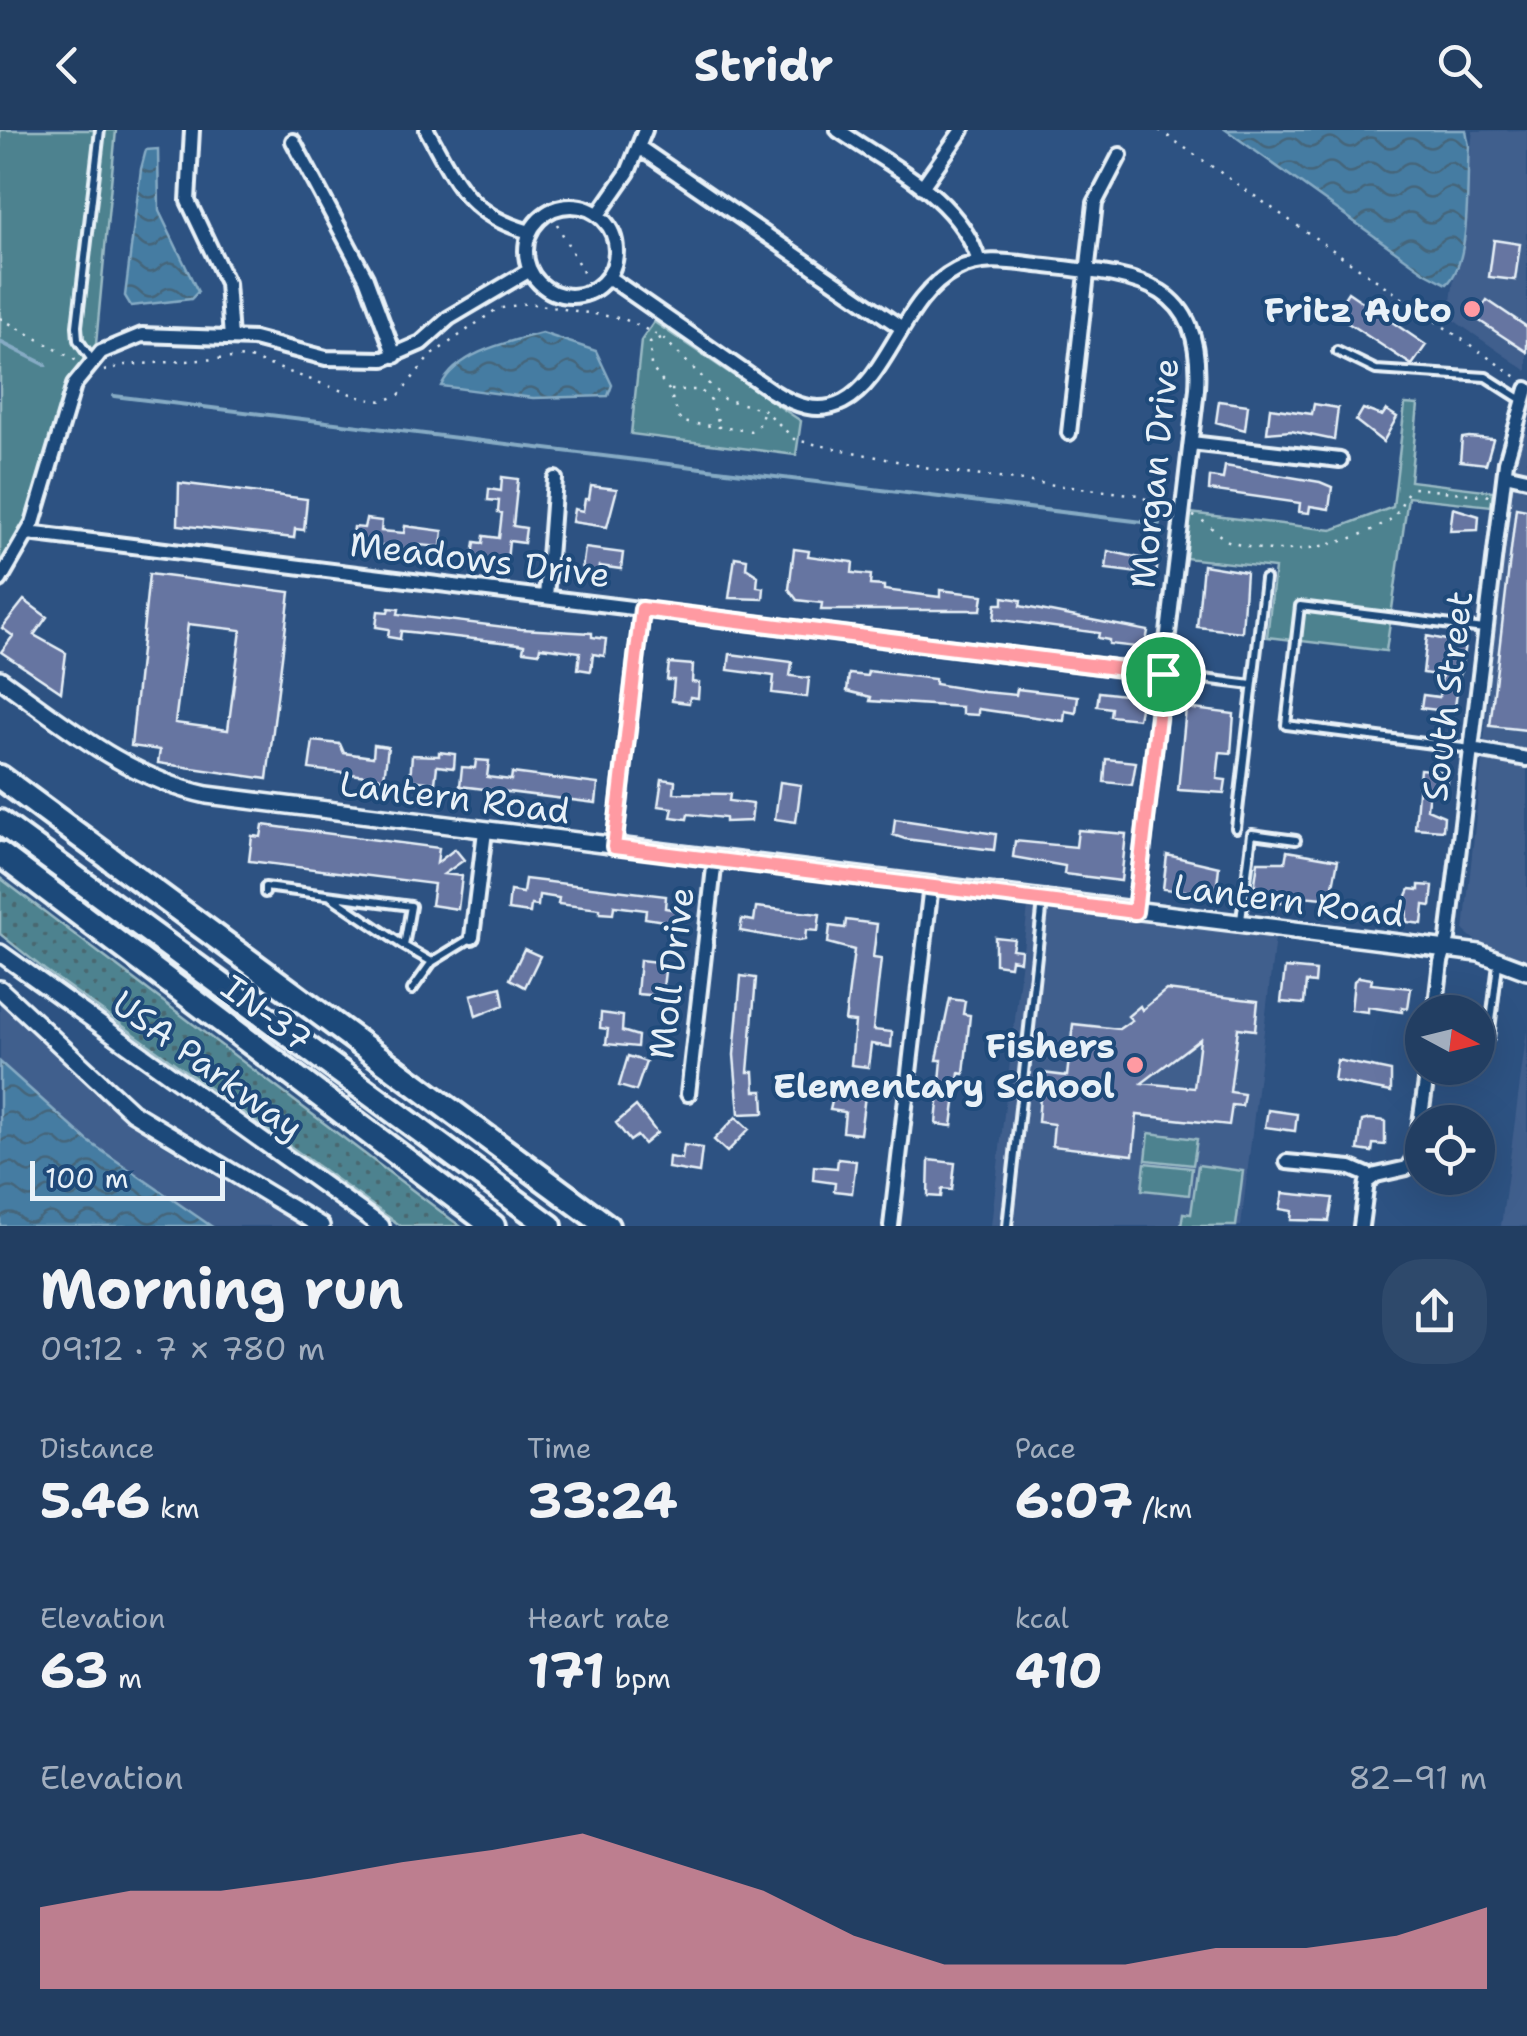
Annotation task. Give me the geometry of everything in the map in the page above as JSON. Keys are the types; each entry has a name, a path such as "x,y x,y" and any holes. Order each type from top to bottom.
{"highway":[{"path":"0,777 608,1226"},
{"path":"0,822 550,1226"},
{"name":"IN-37","path":"0,854 493,1226"},
{"path":"452,1111 629,1226"}],"street":[{"path":"192,130 188,201 227,283 231,338"},
{"path":"427,130 473,205 500,223 530,232"},
{"path":"598,215 640,148 646,130"},
{"path":"838,130 922,188 959,219 978,262"},
{"path":"922,188 962,130"},
{"path":"293,142 366,278 394,356"},
{"path":"640,148 902,328"},
{"path":"1069,433 1097,195 1120,155"},
{"path":"576,206 598,215 616,243 608,277 596,289 572,296 548,290 530,270 526,255 530,232 539,219 560,207 576,206"},
{"path":"608,277 772,391 808,408 837,405 856,393 942,278 978,262 1087,271"},
{"path":"0,580 28,533 71,393 85,361 111,345 142,335 231,338 265,341 348,361 394,356 530,270"},
{"name":"Morgan Drive","path":"1087,271 1132,278 1161,291 1186,315 1199,358 1135,912"},
{"name":"South Street","path":"1438,995 1505,474 1524,394"},
{"path":"1191,443 1340,460"},
{"path":"1505,474 1527,480"},
{"path":"546,597 555,479"},
{"name":"Meadows Drive","path":"28,533 1163,674"},
{"path":"614,847 642,609"},
{"name":"Lantern Road","path":"0,679 115,760 175,788 248,802 1445,949 1499,958 1527,970"},
{"path":"1471,748 1527,759"},
{"path":"472,938 485,831"},
{"name":"Moll Drive","path":"688,1094 715,859"},
{"path":"891,1226 932,885"},
{"name":"USA Parkway","path":"0,953 381,1226"},
{"name":"USA Parkway","path":"0,989 132,1112 170,1139 321,1226"},
{"path":"1360,1226 1365,1187 1372,1178 1407,1168 1415,1157 1426,1085"},
{"path":"1288,1162 1352,1168 1372,1178"}],"lane":[{"path":"85,361 76,326 100,130"},
{"path":"1338,352 1376,370 1486,377 1524,394"},
{"path":"1236,828 1265,579"},
{"path":"1471,748 1286,725 1295,646 1300,606 1485,629"},
{"path":"1163,674 1252,685"},
{"path":"1240,926 1252,834 1296,840"},
{"path":"264,893 265,887 411,906 404,946"},
{"path":"328,895 432,962"},
{"path":"1007,1226 1043,900"},
{"path":"412,990 432,962 472,938"},
{"path":"1495,995 1499,958"}],"path":[{"path":"1159,130 1517,378"},
{"path":"557,224 586,278"},
{"path":"98,375 125,365 247,357 383,401 399,395 430,356 510,304 528,303 618,317 662,337 728,400 764,409 790,438 812,446 949,472 1138,495 1174,512"},
{"path":"0,318 85,361"},
{"path":"662,337 650,343 648,356 653,371 670,390 681,422 720,424 750,432 760,424 764,409"},
{"path":"699,392 706,382"},
{"path":"670,390 699,392 711,400 720,424"},
{"path":"1191,515 1210,522 1231,542 1310,549 1336,544 1389,520 1404,498 1418,487 1502,497"}],"shaded area":[{"path":"1527,130 1527,371 1449,317 1473,131"},
{"path":"1527,413 1527,961 1483,947 1464,931 1513,463"},
{"name":"Fishers Elementary School","path":"1028,907 1275,937 1241,1226 991,1226"},
{"path":"0,1003 157,1141 301,1226 0,1226"},
{"path":"1527,1030 1527,1226 1501,1226"}],"green space":[{"path":"0,130 116,130 96,344 63,396 36,492 19,536 0,563"},
{"path":"654,322 801,421 796,455 631,434 641,341"},
{"path":"1405,404 1418,405 1410,481 1493,491 1491,506 1408,497 1386,651 1267,637 1275,568 1185,558 1189,513 1332,530 1393,507"},
{"path":"0,878 460,1226 401,1226 45,970 0,934"},
{"path":"1149,1133 1197,1139 1193,1165 1146,1160"},
{"path":"1145,1163 1192,1168 1189,1195 1142,1190"},
{"path":"1198,1165 1243,1171 1236,1226 1181,1226 1183,1213 1191,1214"}],"water":[{"path":"1226,130 1466,130 1466,220 1455,273 1447,284 1426,273"},
{"path":"158,149 159,211 198,292 191,299 131,306 125,296 141,169 146,150"},
{"path":"542,333 596,351 612,385 608,396 533,398 441,386 449,374 471,357"},
{"path":"0,1062 88,1141 211,1226 0,1226"}],"building":[{"path":"1494,240 1520,244 1515,280 1489,277"},
{"path":"1348,292 1426,345 1412,365 1334,314"},
{"path":"1487,300 1527,327 1527,352 1475,318"},
{"path":"1219,401 1248,405 1245,430 1216,422"},
{"path":"1314,404 1338,408 1334,440 1291,431 1267,433 1270,408 1312,414"},
{"path":"1363,409 1382,416 1386,410 1397,417 1383,442 1356,421"},
{"path":"1462,438 1493,439 1486,464 1460,461"},
{"path":"1225,466 1320,482 1332,487 1329,509 1310,506 1309,513 1299,512 1300,503 1209,490 1210,477 1223,479"},
{"path":"502,477 518,479 513,526 526,528 524,543 509,541 507,561 486,562 473,557 475,542 483,543 484,536 499,538 499,501 488,500 489,489 501,491"},
{"path":"179,483 307,499 304,530 295,529 294,538 178,525"},
{"path":"591,486 617,489 607,527 572,522 574,509 583,511"},
{"path":"1453,508 1479,516 1478,530 1450,531"},
{"path":"1516,508 1527,510 1527,730 1490,726"},
{"path":"366,519 382,521 381,531 404,533 405,526 443,531 441,547 419,545 418,551 352,542 354,527 364,528"},
{"path":"585,548 623,553 621,569 599,566 598,572 582,570"},
{"path":"794,549 809,551 808,556 853,562 852,573 871,575 870,585 884,586 884,590 940,597 940,590 983,595 981,610 821,610 822,603 797,600 789,589"},
{"path":"1108,551 1158,562 1156,575 1106,569"},
{"path":"735,557 747,559 746,568 758,576 757,587 764,588 763,599 729,598"},
{"path":"1203,565 1246,572 1242,632 1197,627"},
{"path":"149,574 290,592 267,779 158,763 160,750 131,746","holes":["188,624 241,630 228,730 175,723"]},
{"path":"1003,597 1021,600 1020,606 1148,631 1145,648 1109,644 1109,640 1098,638 1099,633 994,619 996,604 1003,604"},
{"path":"24,600 47,617 34,635 66,653 61,692 1,652 13,636 2,628"},
{"path":"389,608 399,609 398,614 592,633 592,637 606,639 604,656 593,654 591,671 578,669 580,652 540,647 539,653 523,651 524,645 519,644 401,631 400,639 388,637 389,629 376,627 378,611 388,612"},
{"path":"1427,636 1465,644 1454,712 1421,708 1423,695 1439,697 1442,676 1423,673"},
{"path":"730,654 792,662 790,676 809,678 807,697 772,693 774,676 728,670"},
{"path":"669,663 693,665 692,682 699,683 698,698 690,697 689,703 672,701 674,680 667,680"},
{"path":"868,671 935,679 935,684 984,692 1016,695 1017,689 1078,696 1076,713 1065,711 1064,721 978,709 978,715 962,714 962,707 870,701 871,697 847,691 849,674 867,676"},
{"path":"1099,692 1142,697 1138,719 1110,716 1111,708 1097,706"},
{"path":"1186,708 1234,714 1231,753 1220,752 1217,779 1226,780 1224,793 1178,790"},
{"path":"313,741 340,744 344,753 373,757 374,745 388,747 384,778 309,769"},
{"path":"439,752 455,754 454,768 437,766 435,783 410,780 412,755 439,756"},
{"path":"1106,759 1136,762 1132,785 1104,782"},
{"path":"476,760 489,761 487,777 511,780 512,773 598,784 596,803 460,786 462,767 475,768"},
{"path":"1420,769 1449,772 1447,789 1429,789 1427,809 1444,816 1443,830 1415,828"},
{"path":"662,779 675,781 674,793 730,794 729,801 753,804 751,821 725,822 725,818 688,814 687,819 671,817 673,808 658,806"},
{"path":"780,782 801,785 796,822 775,819"},
{"path":"895,819 996,834 994,850 905,839 893,835"},
{"path":"263,825 439,848 437,863 455,849 464,860 444,874 462,876 458,909 431,905 434,884 249,861 252,836 261,837"},
{"path":"1078,830 1126,834 1121,881 1064,874 1065,866 1013,857 1015,841 1076,847"},
{"path":"1287,851 1338,860 1332,891 1324,898 1290,895 1289,904 1253,896 1258,862 1285,862"},
{"path":"1167,855 1219,867 1216,894 1163,889"},
{"path":"525,879 666,896 665,908 677,910 676,923 645,918 646,910 614,906 613,914 600,913 600,909 558,904 559,898 539,895 538,906 531,905 530,913 508,910 510,891 523,893"},
{"path":"1419,885 1433,886 1431,906 1424,905 1422,924 1407,922 1406,898 1410,889 1419,890"},
{"path":"756,907 820,914 818,931 806,930 805,940 798,941 740,931 742,919 754,921"},
{"path":"846,920 877,924 873,958 881,959 873,1030 892,1032 891,1047 871,1044 868,1067 851,1065 855,1022 845,1021 854,950 828,943 830,926 845,928"},
{"path":"995,937 1014,939 1012,949 1021,950 1020,961 1011,959 1010,966 995,964"},
{"path":"524,949 540,956 525,987 510,979"},
{"path":"640,960 666,963 662,996 637,994"},
{"path":"1285,968 1316,971 1315,983 1306,982 1304,1004 1281,1002"},
{"path":"741,976 756,978 748,1072 754,1072 755,1091 763,1091 764,1113 739,1114 734,1055"},
{"path":"1359,977 1372,979 1371,984 1411,988 1410,995 1405,995 1402,1012 1368,1007 1368,1012 1351,1010 1354,981"},
{"path":"501,987 504,1005 476,1016 471,995"},
{"name":"Fishers Elementary School","path":"1166,990 1258,1001 1255,1030 1238,1028 1230,1092 1244,1094 1242,1106 1232,1105 1229,1125 1137,1115 1133,1155 1052,1146 1054,1124 1038,1122 1042,1073 1067,1076 1073,1024 1119,1029 1132,1020 1128,1016 1140,1006 1142,1010","holes":["1200,1039 1194,1088 1142,1083"]},
{"path":"950,999 965,1001 963,1014 970,1015 964,1074 959,1073 952,1126 936,1124 942,1060 937,1060"},
{"path":"601,1013 623,1016 622,1031 638,1036 637,1047 606,1044 608,1029 600,1028"},
{"path":"628,1056 646,1062 636,1091 619,1086"},
{"path":"1337,1060 1391,1071 1391,1092 1334,1081"},
{"path":"849,1086 866,1088 860,1134 843,1132 845,1112 830,1110 834,1093 847,1095"},
{"path":"636,1106 657,1133 644,1144 637,1136 630,1141 616,1123"},
{"path":"1268,1110 1297,1114 1295,1131 1265,1127"},
{"path":"736,1117 749,1129 727,1152 714,1140"},
{"path":"1362,1121 1385,1121 1385,1145 1373,1144 1372,1152 1358,1150"},
{"path":"684,1145 702,1148 699,1173 668,1168 669,1157 682,1159"},
{"path":"838,1159 856,1161 852,1193 834,1191 835,1183 813,1180 814,1166 837,1168"},
{"path":"929,1160 955,1163 952,1190 942,1189 941,1197 928,1196"},
{"path":"1283,1193 1333,1198 1329,1221 1291,1220 1292,1211 1280,1209"}],"waterway":[{"path":"0,342 46,365"},
{"path":"114,396 1159,524"}],"place":[{"name":"Fritz Auto","path":"1472,309"},
{"name":"Fishers Elementary School","path":"1135,1065"}],"route":[{"path":"642,609 1163,674 1135,912 614,847 642,609"}]}
